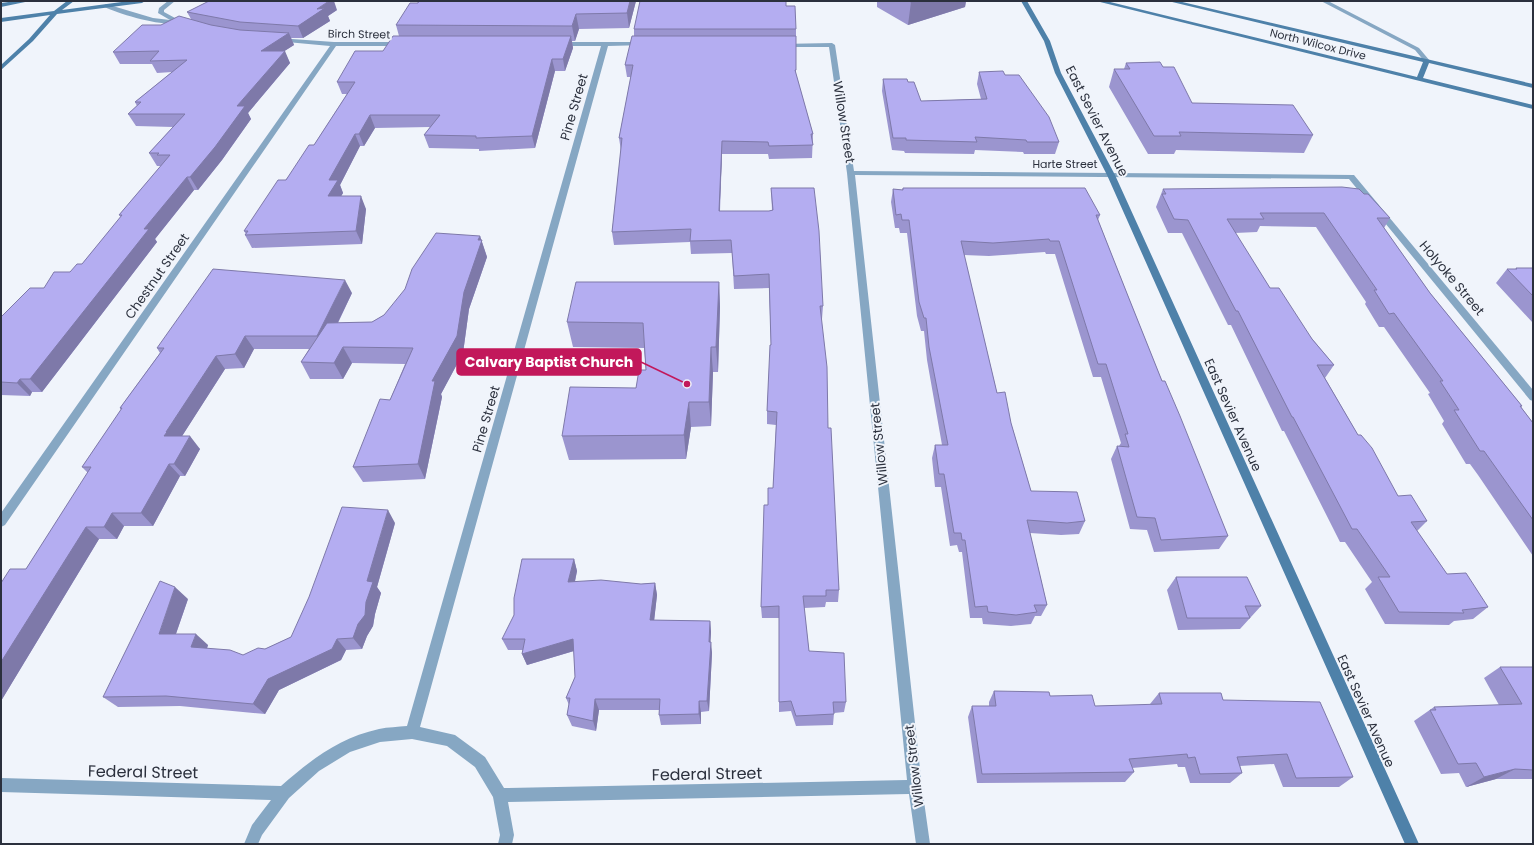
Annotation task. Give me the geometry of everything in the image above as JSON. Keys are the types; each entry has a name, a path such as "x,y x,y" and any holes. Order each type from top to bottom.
{"main road":[{"path":"1,5 27,1"},
{"path":"1,68 31,40 56,12 71,1"},
{"path":"1,20 142,1"},
{"name":"East Sevier Avenue","path":"1024,1 1046,41 1058,73 1111,175 1412,844"},
{"name":"North Wilcox Drive","path":"1099,1 1533,107"},
{"name":"North Wilcox Drive","path":"1171,1 1533,86"},
{"path":"1419,79 1426,61"}],"street":[{"path":"172,1 162,9 161,13 177,22 191,27"},
{"path":"1324,1 1418,49 1426,61"},
{"path":"106,6 152,20 177,22"},
{"name":"Birch Street","path":"270,40 334,44 405,44"},
{"name":"Chestnut Street","path":"1,522 334,44"},
{"path":"549,44 652,44"},
{"name":"Pine Street","path":"412,732 605,44"},
{"name":"Willow Street","path":"777,45 832,45 851,173 915,787 923,844"},
{"name":"Harte Street","path":"851,173 1351,177"},
{"name":"Holyoke Street","path":"1351,177 1533,397"},
{"path":"251,844 257,830 284,793 314,766 347,746 380,735 412,732 450,740 480,762 500,796 507,835 505,844"},
{"name":"Federal Street","path":"1,785 284,793"},
{"name":"Federal Street","path":"500,796 915,787"}],"building":[{"path":"209,1 329,1 317,9 325,8 298,26 240,22 187,12"},
{"path":"419,1 630,1 627,13 576,14 572,26 396,25 410,3 418,3"},
{"path":"640,1 786,1 786,6 795,6 796,29 634,29"},
{"path":"179,16 211,25 240,30 289,33 261,51 285,51 237,106 245,106 215,147 190,177 187,177 144,229 149,229 30,379 20,379 17,383 1,382 1,317 30,288 44,288 54,272 70,272 77,264 82,264 122,215 119,215 170,155 157,155 159,153 149,153 185,114 128,114 141,102 135,102 187,60 150,61 159,51 113,52 142,25 161,25"},
{"path":"393,36 571,36 563,59 552,59 532,136 476,138 476,136 424,135 440,115 370,115 359,134 355,134 329,180 338,180 328,196 361,196 356,231 245,235 248,231 244,231 278,180 286,180 309,145 314,145 355,82 337,82 355,51 383,51"},
{"path":"632,36 796,36 795,70 813,134 811,134 813,145 769,146 768,142 722,141 719,211 769,211 773,210 771,188 814,188 819,231 823,306 820,306 827,367 828,428 831,428 839,590 826,590 826,596 803,596 809,651 844,653 846,702 833,702 834,714 796,716 791,701 779,702 779,606 761,607 764,505 768,505 768,488 773,488 777,412 767,411 771,345 769,274 734,276 731,240 690,241 691,229 612,232 622,138 619,138 633,65 625,65"},
{"path":"1160,62 1163,67 1174,67 1192,103 1293,105 1313,135 1179,132 1181,136 1154,136 1114,69 1130,69 1126,63"},
{"path":"1003,71 1005,75 1019,75 1049,117 1059,142 1027,142 1026,140 975,137 977,142 906,140 906,138 893,138 883,79 907,79 908,82 914,82 921,101 987,99 979,72"},
{"path":"1342,187 1359,189 1364,194 1368,194 1390,218 1377,218 1430,293 1522,406 1520,406 1533,423 1533,520 1484,451 1480,451 1454,410 1459,410 1440,381 1443,381 1394,313 1389,314 1374,290 1377,290 1324,213 1260,213 1264,219 1227,219 1270,288 1279,288 1312,339 1334,365 1317,365 1358,435 1361,435 1372,448 1398,496 1411,495 1427,521 1411,522 1447,574 1466,573 1488,607 1462,610 1464,613 1399,612 1378,577 1390,577 1357,529 1352,529 1292,417 1238,311 1236,311 1188,220 1174,219 1162,194 1166,194 1163,189"},
{"path":"903,188 1085,188 1100,215 1096,215 1162,381 1165,381 1180,416 1228,536 1161,540 1155,518 1137,517 1117,446 1129,447 1125,434 1128,434 1106,364 1098,364 1059,241 1050,241 1049,239 993,243 961,241 997,393 1005,392 1011,423 1031,491 1077,492 1085,521 1067,523 1027,520 1047,605 1034,605 1037,612 1016,615 988,612 987,606 975,607 965,540 962,540 961,533 954,533 944,474 939,474 935,445 948,445 929,347 926,318 924,318 919,302 909,220 902,220 901,214 896,215 893,189 903,190"},
{"path":"436,233 480,236 478,240 482,240 464,292 457,336 432,381 435,381 418,464 353,467 380,399 390,400 413,348 343,347 334,363 301,362 327,323 372,322 384,315 405,289 412,269"},
{"path":"1516,268 1533,268 1533,296 1507,269 1517,269"},
{"path":"213,269 345,280 317,336 245,336 235,354 216,356 164,436 190,436 174,464 169,464 141,513 112,513 104,527 86,527 1,662 1,583 10,569 26,569 91,467 82,467 122,408 120,408 164,348 157,348"},
{"path":"576,282 719,282 716,347 711,347 709,402 689,402 684,435 562,436 570,387 636,388 639,370 646,370 643,323 567,322"},
{"path":"342,507 388,510 367,581 373,582 366,602 365,615 358,624 353,638 337,639 332,649 268,679 253,704 166,696 103,697 160,581 175,587 159,634 196,634 191,647 230,650 243,655 258,648 265,649 291,637 309,597"},
{"path":"522,559 574,559 568,582 601,580 641,584 655,583 650,620 710,621 709,642 711,642 707,701 699,701 699,714 659,715 660,699 595,699 593,721 567,715 570,698 566,698 575,677 573,639 522,654 525,639 502,639 514,615 514,598"},
{"path":"1176,577 1247,577 1261,606 1245,606 1250,618 1187,618"},
{"path":"1500,667 1533,667 1533,770 1515,769 1484,777 1476,763 1458,764 1430,710 1436,710 1434,707 1522,704"},
{"path":"994,691 1049,692 1050,696 1092,695 1095,706 1162,704 1159,693 1221,693 1223,700 1320,702 1353,777 1296,778 1287,754 1237,757 1242,773 1200,774 1195,757 1188,758 1187,754 1129,759 1134,772 982,774 972,706 996,706"}],"place":[{"name":"Calvary Baptist Church","path":"687,384"}]}
